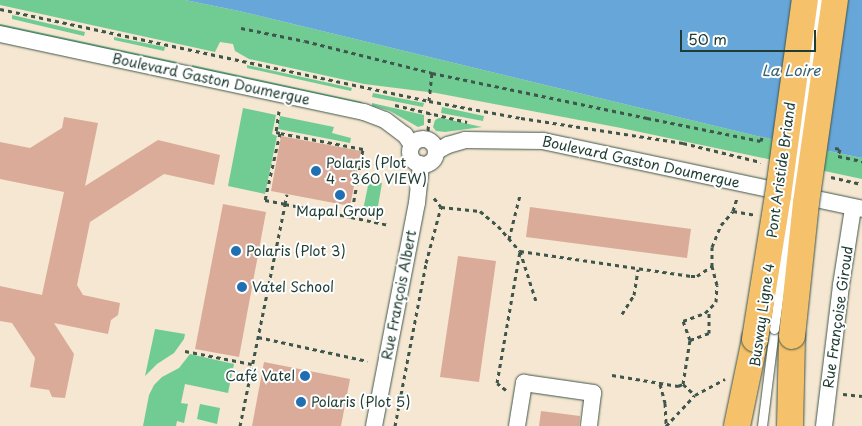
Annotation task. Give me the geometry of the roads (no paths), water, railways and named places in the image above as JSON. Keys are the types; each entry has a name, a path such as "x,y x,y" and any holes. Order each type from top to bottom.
{"main road":[{"name":"Pont Aristide Briand","path":"774,335 778,196 805,0"},
{"path":"737,426 747,376 774,335 806,203 834,0"},
{"path":"774,335 790,426"}],"street":[{"name":"Boulevard Gaston Doumergue","path":"0,34 364,112 385,120 405,135 425,145 448,145 465,140 543,141 858,209"},
{"name":"Rue François Albert","path":"374,426 417,203 422,164 412,157 425,145"},
{"name":"Rue Françoise Giroud","path":"824,426 841,285 858,209"},
{"path":"517,426 524,383 593,393 589,426"}],"lane":[{"name":"Busway Ligne 4","path":"762,426 819,0"}],"water":[{"name":"La Loire","path":"185,0 862,0 862,158 757,136 239,11"}],"place":[{"name":"Polaris (Plot 4 - 360 VIEW)","path":"316,171"},
{"name":"Mapal Group","path":"340,195"},
{"name":"Polaris (Plot 3)","path":"236,251"},
{"name":"Vatel School","path":"242,287"},
{"name":"Café Vatel","path":"305,376"},
{"name":"Polaris (Plot 5)","path":"301,402"}]}
